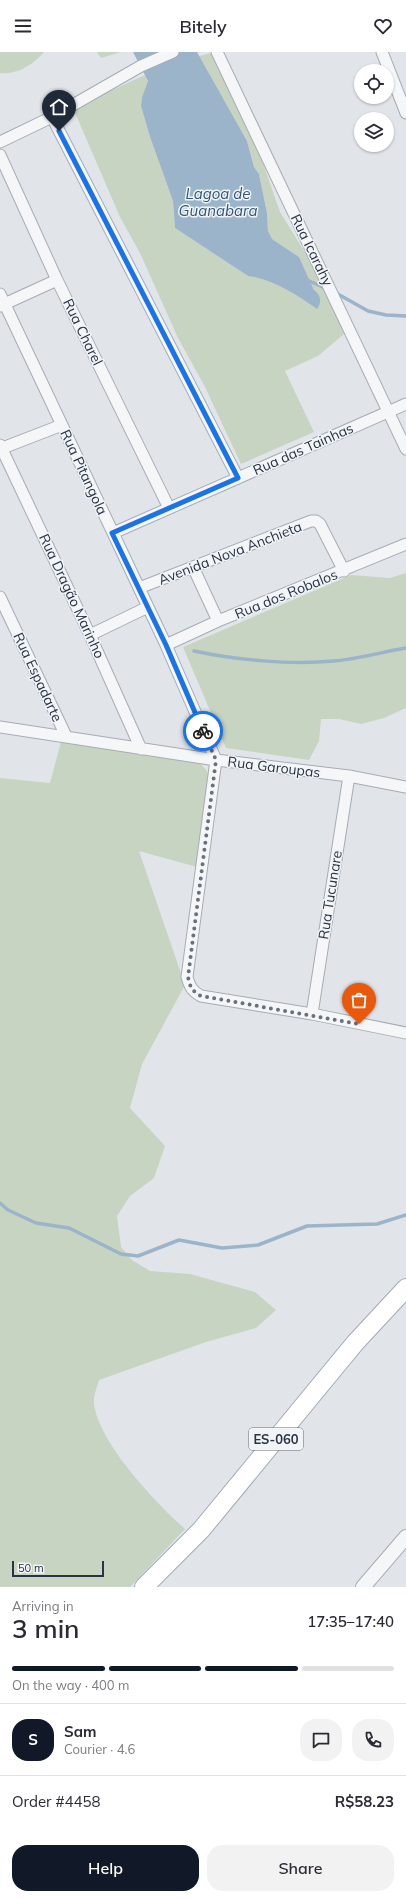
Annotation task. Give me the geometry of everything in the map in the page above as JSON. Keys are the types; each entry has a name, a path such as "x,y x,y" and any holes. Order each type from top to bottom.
{"main road":[{"name":"ES-060","path":"144,1587 201,1530 355,1343 406,1288"}],"street":[{"path":"0,142 52,117 141,66 173,52"},
{"name":"Rua Icarahy","path":"217,52 406,449"},
{"path":"382,52 405,109"},
{"path":"52,117 238,478"},
{"name":"Rua Charel","path":"0,155 57,280 169,508"},
{"path":"2,302 57,280"},
{"name":"Rua Pitangola","path":"2,302 166,645 216,760"},
{"name":"Rua das Tainhas","path":"112,533 406,404"},
{"path":"1,447 62,425"},
{"name":"Rua Dragão Marinho","path":"1,447 90,635 141,749"},
{"name":"Avenida Nova Anchieta","path":"139,588 311,521 316,521 320,524 344,571"},
{"name":"Rua dos Robalos","path":"166,645 218,621 344,571 406,544"},
{"path":"193,567 218,621"},
{"name":"Rua Espadarte","path":"0,597 66,736"},
{"path":"90,635 148,607"},
{"name":"Rua Garoupas","path":"0,727 216,760 349,776 406,786"},
{"path":"216,760 188,977 190,987 194,992 201,996 312,1014 406,1033"},
{"name":"Rua Tucunare","path":"312,1014 349,776"},
{"path":"363,1587 406,1537"}],"green space":[{"path":"0,52 44,52 30,65 18,71 0,73"},
{"path":"97,52 121,52 101,58"},
{"path":"211,53 222,76 225,76 257,146 280,212 322,280 344,334 318,356 285,371 314,432 241,464 204,385 178,338 140,253 120,217 73,108 145,75 148,81 142,97 141,106 150,137 173,201 175,228 248,276 275,284 317,309 314,290 299,257 272,239 268,231 267,213 259,174 254,167 247,141 199,56"},
{"path":"406,573 406,708 384,718 361,724 339,719 321,719 319,741 309,760 226,748 183,647 351,575 390,578"},
{"path":"62,738 198,761 207,771 210,781 197,867 139,851 185,985 142,1064 130,1108 165,1146 154,1178 130,1196 117,1216 121,1247 132,1260 150,1271 190,1274 255,1292 276,1310 256,1328 206,1342 99,1380 94,1404 98,1420 106,1436 130,1471 159,1504 185,1529 130,1587 0,1587 0,778 50,783"}],"water":[{"name":"Lagoa de Guanabara","path":"133,52 197,52 247,141 254,167 259,174 267,213 268,231 272,239 299,257 314,290 319,296 320,304 317,309 275,284 248,276 175,228 173,201 150,137 141,106 142,97 148,81"}],"waterway":[{"path":"307,280 325,288"},
{"path":"336,293 368,311 386,315 406,316"},
{"path":"194,651 227,657 263,661 317,662 343,660 406,648"},
{"path":"0,1203 8,1210 36,1223 69,1228 121,1254 138,1256 179,1240 222,1248 258,1245 307,1226 377,1224 406,1215"}],"way so far":[{"path":"203,731 216,760 188,977 190,987 194,992 201,996 312,1014 359,1024"}],"route":[{"path":"59,131 238,478 112,533 166,645 203,731"}]}
